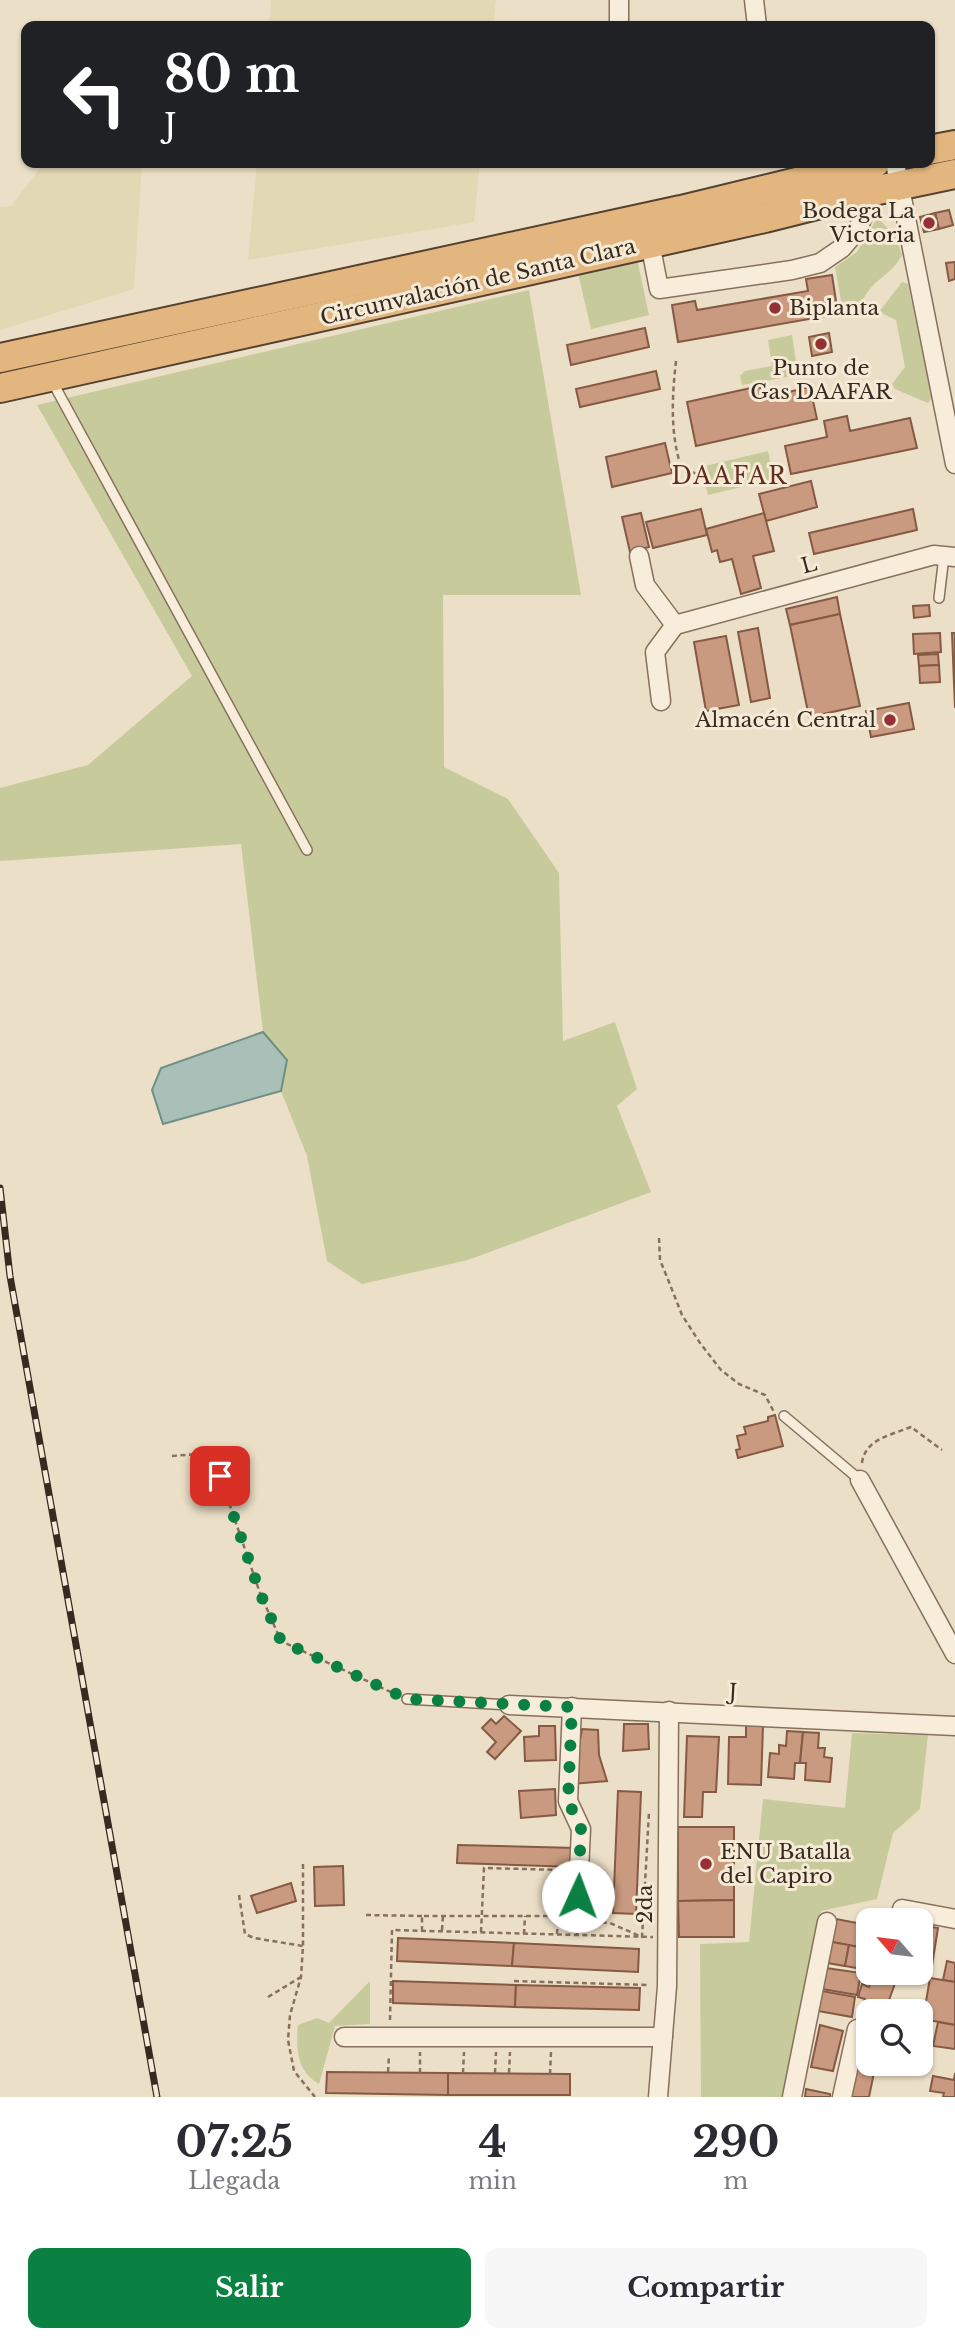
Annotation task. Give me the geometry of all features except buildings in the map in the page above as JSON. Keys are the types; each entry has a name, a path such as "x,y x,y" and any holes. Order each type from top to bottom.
{"highway":[{"path":"935,149 955,145"},
{"name":"Circunvalación de Santa Clara","path":"0,358 681,210 854,168"},
{"name":"Circunvalación de Santa Clara","path":"1,387 650,243 889,179 955,174"}],"street":[{"path":"619,0 619,21"},
{"path":"754,0 756,21"},
{"path":"650,243 659,289 793,270 820,263 842,248 858,229 889,179"},
{"path":"889,179 955,464"},
{"name":"L","path":"675,625 934,555 949,556"},
{"path":"639,556 645,585 675,625 655,652 661,701"},
{"path":"860,1480 955,1654"},
{"name":"J","path":"509,1705 955,1726"},
{"path":"572,1707 568,1801 581,1829 579,1871"},
{"name":"2da","path":"658,2097 667,1986 669,1711"},
{"path":"933,1915 955,1919"},
{"path":"792,2097 827,1922"},
{"path":"842,2097 856,2029"},
{"path":"345,2037 663,2037"}],"lane":[{"path":"50,377 307,850"},
{"path":"939,598 949,556"},
{"path":"784,1416 860,1480"},
{"path":"407,1699 509,1705"}],"path":[{"path":"676,361 671,401 676,449 681,467 704,477"},
{"path":"659,1238 660,1261 682,1315 700,1343 721,1370 739,1384 765,1395 774,1411 784,1416"},
{"path":"860,1480 863,1455 870,1444 911,1427 942,1450"},
{"path":"172,1456 212,1453 260,1593 281,1641 407,1699"},
{"path":"642,1937 649,1812"},
{"path":"303,1864 303,1946 288,2040 293,2071 315,2097"},
{"path":"481,1933 484,1868 579,1871 577,1935"},
{"path":"239,1895 245,1934 303,1946"},
{"path":"366,1915 558,1916 577,1921 610,1923 642,1937"},
{"path":"422,1916 422,1931"},
{"path":"442,1931 443,1916"},
{"path":"524,1934 525,1916"},
{"path":"557,1934 558,1916"},
{"path":"388,2072 393,1930 667,1937"},
{"path":"268,1997 300,1977"},
{"path":"514,1981 667,1986"},
{"path":"550,2074 551,2037"}],"shaded area":[{"path":"271,0 496,0 494,21 269,21"},
{"path":"40,168 142,168 134,289 0,330 0,207 11,206"},
{"path":"257,168 479,168 474,222 248,260"}],"green space":[{"path":"876,220 881,221 896,238 902,255 869,291 860,308 843,312 835,267 857,252"},
{"path":"637,259 649,315 591,329 578,273"},
{"path":"902,282 908,284 932,398 928,403 895,389 892,384 905,367 896,320 879,312"},
{"path":"529,290 581,595 443,595 444,767 508,799 559,873 563,1041 615,1022 637,1089 617,1106 651,1192 468,1260 362,1284 327,1261 307,1156 281,1091 287,1060 263,1032 241,844 0,861 0,788 88,765 192,676 37,405"},
{"path":"792,335 798,375 742,385 740,376 745,371 772,366 768,340"},
{"path":"768,451 774,479 708,495 701,467"},
{"path":"852,1733 928,1735 920,1809 893,1833 877,1899 821,1911 782,2097 701,2097 700,1944 749,1942 763,1799 845,1808"},
{"path":"370,1981 370,2024 335,2026 319,2084 306,2073 299,2058 298,2025 317,2018 329,2023"}],"water":[{"path":"263,1032 287,1060 281,1091 163,1124 152,1090 161,1068"}],"railway":[{"path":"0,1188 10,1276 157,2097"}],"place":[{"name":"Bodega La Victoria","path":"929,223"},
{"name":"Biplanta","path":"775,308"},
{"name":"Punto de Gas DAAFAR","path":"821,344"},
{"name":"Almacén Central","path":"890,720"},
{"name":"ENU Batalla del Capiro","path":"706,1864"}],"district":[{"name":"DAAFAR","path":"730,476"}],"route":[{"path":"220,1476 260,1593 281,1641 407,1699 572,1707 568,1801 581,1829 578,1896"}]}
